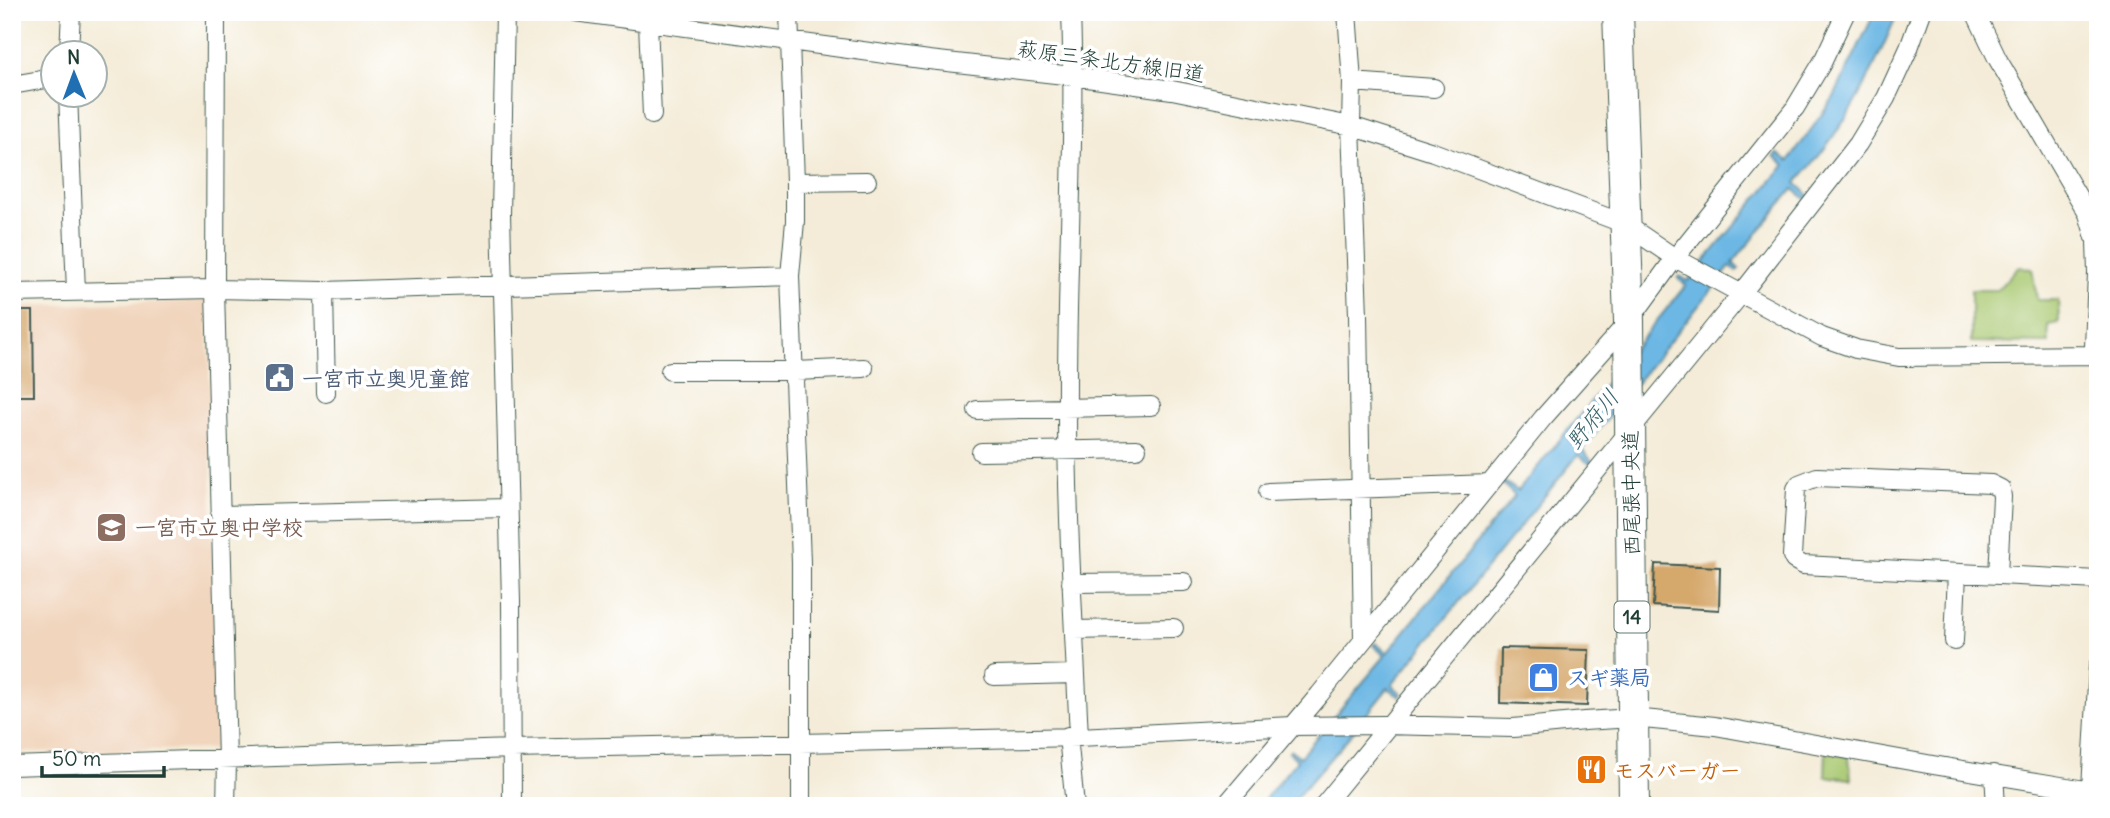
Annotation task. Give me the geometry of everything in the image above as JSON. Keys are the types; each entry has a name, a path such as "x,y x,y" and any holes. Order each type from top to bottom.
{"main road":[{"name":"西尾張中央道","path":"1618,12 1629,321 1634,806"}],"street":[{"path":"70,38 71,12"},
{"path":"216,12 215,289 226,806"},
{"path":"505,12 501,214 512,806"},
{"name":"萩原三条北方線旧道","path":"575,12 1172,90 1351,126 1433,152 1625,224 1677,260 1822,337 1856,349 1899,357 2097,356"},
{"path":"789,12 795,182 790,276 801,562 801,806"},
{"path":"1071,12 1073,76 1067,450 1076,674 1073,737 1075,806"},
{"path":"1347,12 1352,82 1351,126 1359,341 1363,640"},
{"path":"1225,806 1297,726 1489,484 1629,321 1677,260 1795,108 1822,63 1846,12"},
{"path":"1323,806 1858,144 1886,98 1922,12"},
{"path":"1975,12 1997,58 2088,214 2096,241 2094,347 2097,356"},
{"path":"648,23 652,115"},
{"path":"12,85 38,80"},
{"path":"1352,82 1434,88"},
{"path":"69,108 76,291"},
{"path":"795,182 867,181"},
{"path":"12,293 215,289 324,291 790,276"},
{"path":"324,291 326,393"},
{"path":"670,371 864,368"},
{"path":"978,410 1151,407"},
{"path":"981,452 1137,449"},
{"path":"1998,575 2002,497 2001,489 1991,484 1817,477 1800,484 1796,489 1792,556 1797,563 1803,565 1957,573 2098,580"},
{"path":"1268,492 1489,484"},
{"path":"220,514 508,508"},
{"path":"1954,641 1957,573"},
{"path":"1071,583 1184,582"},
{"path":"1074,630 1174,628"},
{"path":"12,765 512,749 1073,737 1297,726 1513,728 1633,719 1716,726 1994,774 2091,798 2098,666"},
{"path":"994,676 1076,674"},
{"path":"1994,774 1996,806"}],"shaded area":[{"name":"一宮市立奥中学校","path":"208,301 216,749 12,752 12,306"}],"green space":[{"path":"2018,267 2032,268 2037,300 2058,300 2059,323 2048,325 2049,343 1971,342 1971,290 1997,290"},
{"path":"1826,751 1849,757 1851,779 1825,776"}],"water":[{"name":"野府川","path":"1875,12 1898,12 1850,111 1822,152 1796,183 1809,195 1806,199 1793,189 1733,263 1739,269 1736,271 1730,267 1582,450 1592,461 1590,464 1578,455 1392,685 1402,694 1400,697 1388,688 1289,806 1259,806 1297,760 1289,752 1291,750 1300,757 1385,656 1373,645 1376,643 1387,653 1515,496 1503,481 1518,491 1686,285 1678,278 1680,276 1688,281 1785,165 1774,156 1777,153 1789,161 1834,97"}],"building":[{"path":"12,311 33,311 34,396 12,396"},
{"path":"1655,564 1720,567 1719,610 1653,606"},
{"name":"スギ薬局","path":"1501,648 1589,650 1587,706 1500,703"}],"place":[{"name":"一宮市立奥児童館","path":"279,378"},
{"name":"一宮市立奥中学校","path":"112,527"},
{"name":"スギ薬局","path":"1544,677"},
{"name":"モスバーガー","path":"1591,770"}]}
